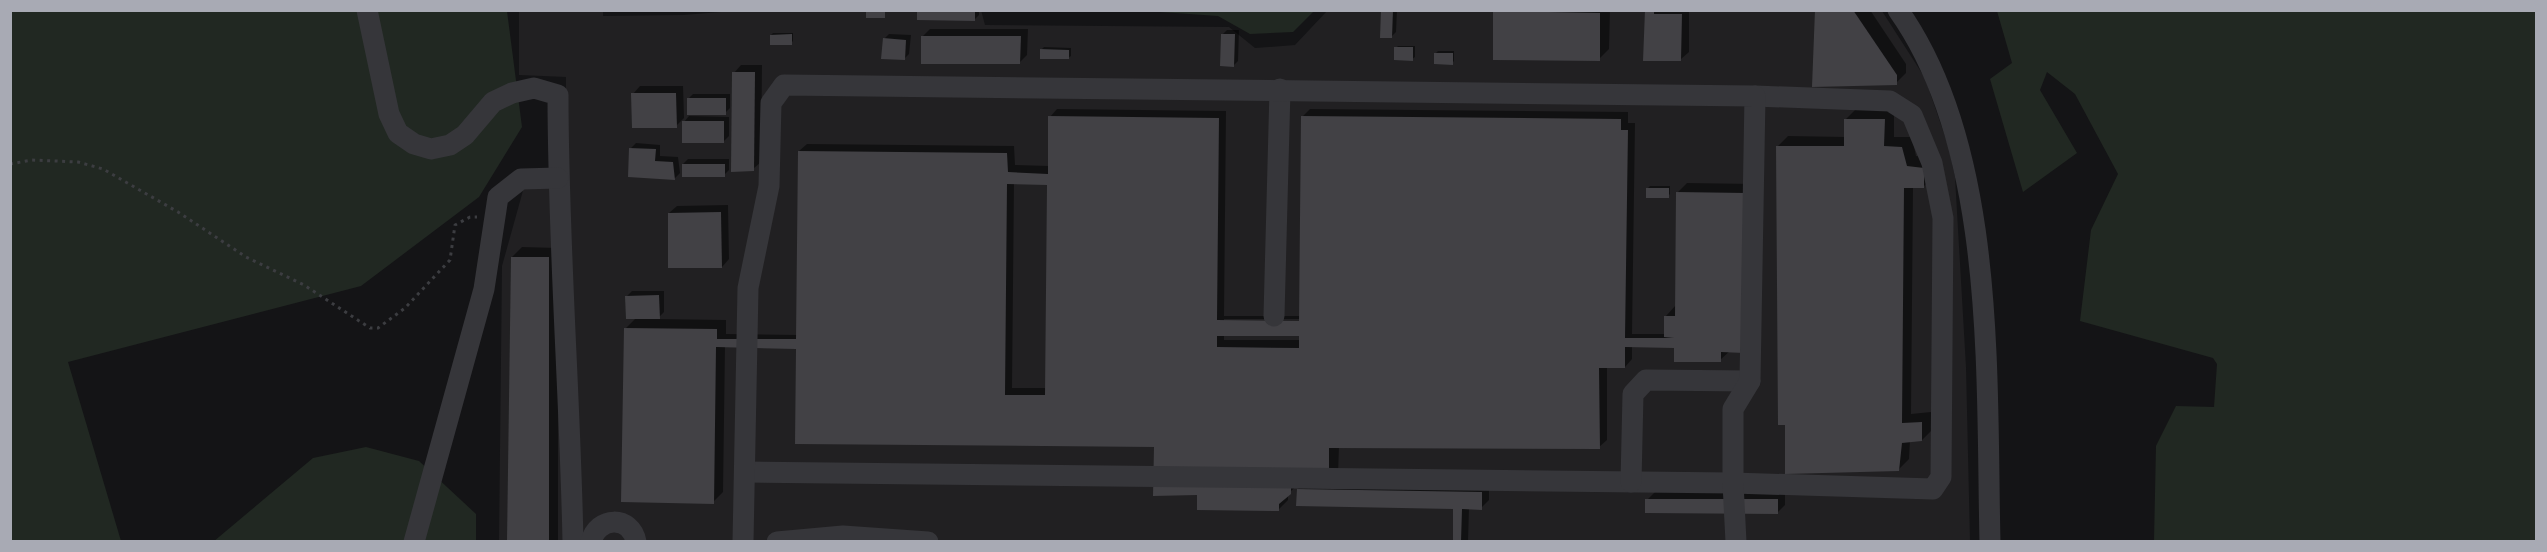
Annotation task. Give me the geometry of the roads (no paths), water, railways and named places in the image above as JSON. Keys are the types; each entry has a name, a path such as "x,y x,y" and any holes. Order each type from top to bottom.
{"street":[{"path":"368,10 389,114 398,133 414,144 431,149 450,145 465,135 493,102 512,93 534,88 558,95 558,178 571,430 573,542"},
{"path":"1898,10 1931,70 1953,123 1971,205 1985,325 1990,542"},
{"path":"743,542 748,288 769,186 771,103 784,85 1280,89 1755,96 1890,101 1912,115 1932,163 1943,218 1941,477 1933,489 1733,483 745,472"},
{"path":"1274,315 1280,89"},
{"path":"1736,542 1733,409 1750,381 1755,96"},
{"path":"414,542 484,289 498,197 521,179 558,178"},
{"path":"1631,482 1633,394 1646,380 1750,381"},
{"path":"591,542 598,527 611,521 619,522 630,528 636,542"},
{"path":"777,542 843,536 928,542"}]}
